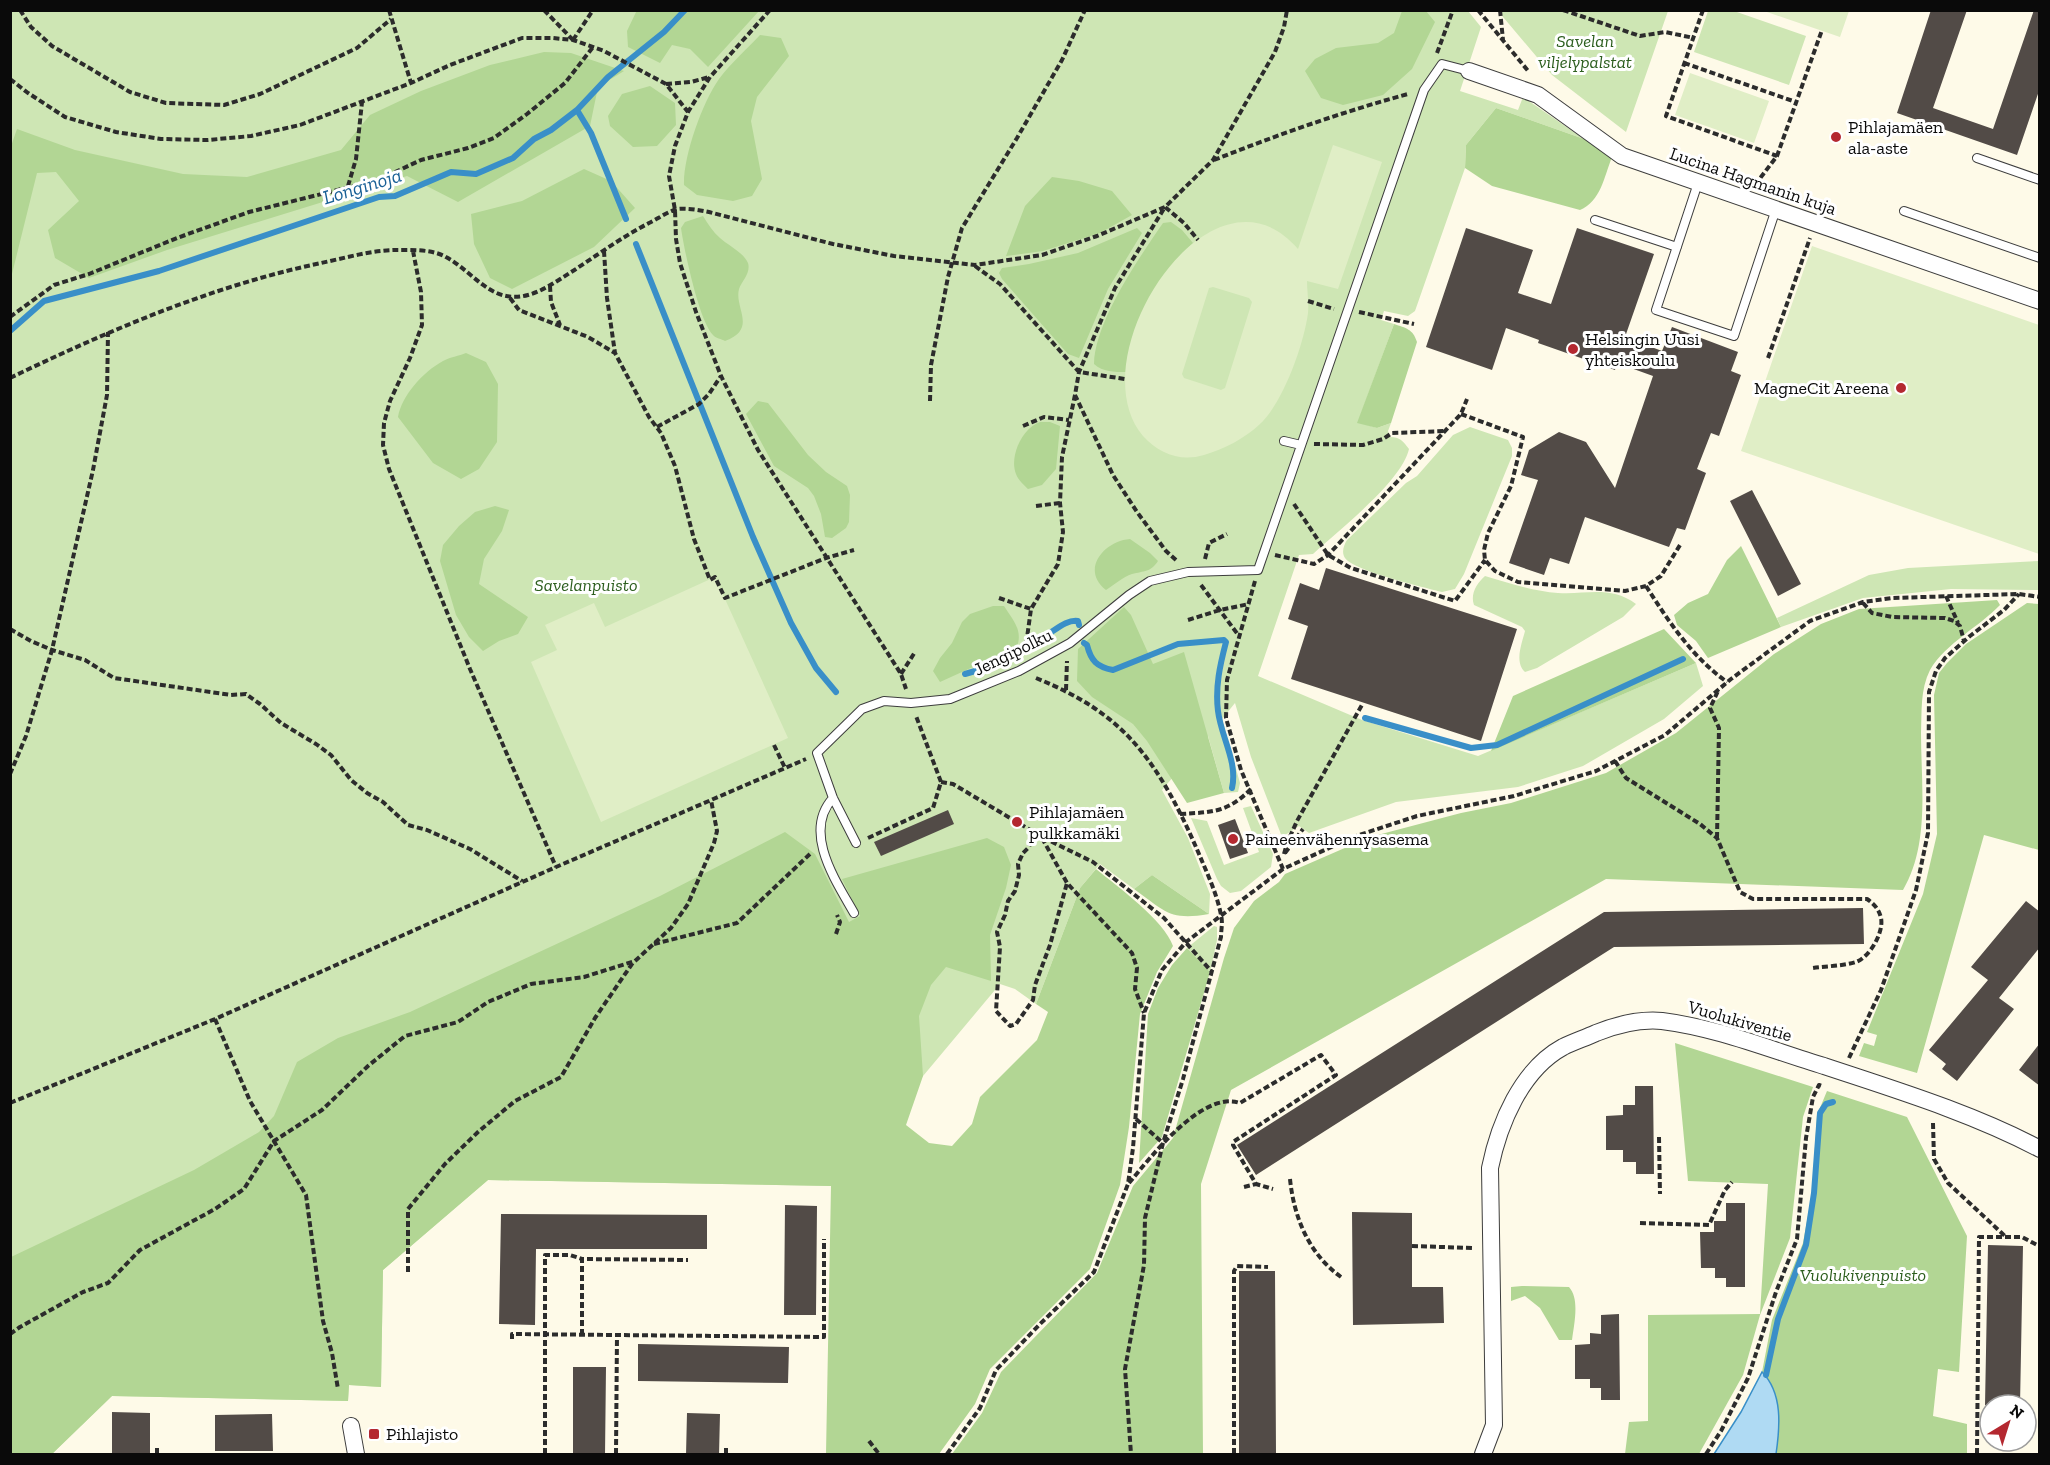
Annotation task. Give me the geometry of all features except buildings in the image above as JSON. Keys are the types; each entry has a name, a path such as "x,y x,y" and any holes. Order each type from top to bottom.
{"street":[{"name":"Lucina Hagmanin kuja","path":"1469,71 1538,95 1622,156 2040,301"},
{"name":"Vuolukiventie","path":"1483,1455 1494,1425 1490,1168 1495,1141 1516,1094 1541,1064 1562,1048 1617,1025 1659,1021 1703,1028 1946,1108 2018,1137 2040,1149"},
{"path":"351,1426 356,1455"}],"lane":[{"path":"1258,570 1424,90 1442,64 1469,71"},
{"path":"1977,158 2040,180"},
{"path":"1698,183 1656,310 1734,336 1776,209"},
{"path":"1904,211 2040,258"},
{"path":"1595,220 1677,248"},
{"path":"1284,441 1301,445"},
{"name":"Jengipolku","path":"818,753 862,709 884,701 911,703 950,699 1020,671 1070,643 1150,581 1188,572 1258,570"},
{"path":"818,753 833,798 856,843"},
{"path":"833,798 826,806 820,824 825,860 854,913"}],"path":[{"path":"20,10 31,27 52,46 130,92 166,103 224,105 261,94 357,48 392,19"},
{"path":"389,10 411,83"},
{"path":"544,10 573,40"},
{"path":"573,40 593,10"},
{"path":"770,10 710,77 688,111 675,146 669,176 680,263 696,312 721,375 758,450 901,674 941,782 933,808 856,843"},
{"path":"930,401 931,365 948,277 962,228 1056,70 1085,10"},
{"path":"1131,1455 1125,1369 1144,1265 1145,1218 1163,1143 1183,1079 1221,938 1222,916 1209,876 1180,814 1158,774 1134,744 1105,715 1066,690 1020,671 1031,609 1058,564 1062,532 1060,503 1062,457 1079,372 1115,288 1165,207 1213,160 1275,52 1287,10"},
{"path":"1478,10 1529,73 1538,95"},
{"path":"1500,10 1503,40"},
{"path":"1563,10 1640,36 1665,32 1694,38"},
{"path":"1703,10 1666,116 1777,156"},
{"path":"1754,189 1759,178 1777,156 1822,30"},
{"path":"10,79 65,117 116,132 162,139 208,140 251,136 300,126 522,38 554,38 573,40 604,51 666,84 688,111"},
{"path":"10,317 54,285 89,274 249,212 378,180 421,160 468,148 494,138 566,83 593,47"},
{"path":"1684,63 1796,102"},
{"path":"666,84 692,82 710,77"},
{"path":"1213,160 1275,136 1424,90"},
{"path":"348,187 359,141 362,101"},
{"path":"1165,207 1184,223 1198,240"},
{"path":"10,378 108,332 224,288 285,271 394,250 430,252 444,256 483,287 510,297 528,295 550,286 629,233 675,210 709,212 832,244 873,252 975,266 1042,255 1097,236 1165,207"},
{"path":"1768,358 1815,223"},
{"path":"604,250 607,298 615,353 649,417 657,427 675,466 694,539 710,580 716,577 724,598 826,558 854,550"},
{"path":"412,251 421,292 422,325 390,401 384,423 383,445 389,469 470,669 556,867"},
{"path":"975,266 1000,284 1079,372 1125,379"},
{"path":"550,286 551,302 560,326"},
{"path":"510,297 519,310 588,337 615,353"},
{"path":"10,774 26,735 52,650 93,470 107,396 108,332"},
{"path":"657,427 699,404 721,375"},
{"path":"1075,395 1113,475 1166,550 1201,585 1239,636"},
{"path":"1263,558 1273,555 1314,564 1328,555 1461,414 1467,399"},
{"path":"1461,414 1523,437 1511,486 1488,533 1484,550 1485,560 1495,571 1518,582 1625,591 1646,586 1661,576 1680,545"},
{"path":"1023,426 1044,417 1069,420"},
{"path":"1301,445 1363,445 1383,439 1392,433 1445,431"},
{"path":"1286,491 1304,522 1325,547 1328,555 1352,568 1455,601 1485,560"},
{"path":"1036,506 1060,503"},
{"path":"1201,571 1209,543 1227,534"},
{"path":"1258,570 1227,680 1226,718 1241,770 1283,869"},
{"path":"1646,586 1670,625 1709,669 1727,682"},
{"path":"1858,1038 1881,990 1916,890 1928,832 1929,692 1935,671 1945,658 1992,620 2019,594"},
{"path":"947,1455 980,1408 996,1370 1094,1272 1128,1184 1136,1119 1144,1013 1162,970 1186,942 1283,869 1364,833 1417,816 1514,795 1596,771 1615,762 1665,735 1727,682 1809,621 1863,602 1892,598 2019,594 2040,597"},
{"path":"1946,596 1960,626 1964,641"},
{"path":"999,598 1031,609"},
{"path":"1863,602 1872,614 1892,617 1945,618 1960,626"},
{"path":"1188,620 1249,604"},
{"path":"10,629 31,642 85,660 114,678 231,695 246,694 281,723 331,755 351,780 383,802 408,825 427,830 470,849 523,882"},
{"path":"1066,690 1066,661 1070,643"},
{"path":"901,674 915,652"},
{"path":"1720,688 1710,708 1719,728 1717,838 1740,892 1754,899 1867,899 1875,905 1882,920 1878,936 1870,951 1858,961 1813,968"},
{"path":"1284,854 1297,821 1363,703"},
{"path":"774,745 785,768"},
{"path":"10,1102 215,1019 818,753"},
{"path":"1615,762 1626,778 1692,818 1717,838"},
{"path":"941,782 953,784 1042,837 1093,862 1164,918 1212,972"},
{"path":"1180,814 1229,807 1251,789"},
{"path":"408,1272 408,1209 445,1164 478,1132 514,1101 561,1077 595,1018 635,961 671,928 688,904 717,831 711,800"},
{"path":"1279,857 1303,830"},
{"path":"1034,832 1029,847 1018,864 1019,875 1015,891 1008,901 998,932 1000,946 996,1011 1010,1026 1016,1024 1033,1000 1035,985 1050,945 1067,883"},
{"path":"1042,837 1067,883 1131,953 1137,968 1135,989 1144,1013"},
{"path":"653,944 737,923 823,842"},
{"path":"10,1335 20,1327 83,1292 108,1283 140,1250 215,1209 244,1189 274,1142 322,1110 368,1066 405,1036 458,1022 488,1002 531,984 584,977 635,961"},
{"path":"215,1019 250,1101 306,1196 323,1321 332,1353 338,1389"},
{"path":"1128,1184 1163,1143 1201,1111 1231,1100 1240,1104 1322,1055 1336,1075 1233,1142 1256,1184"},
{"path":"1706,1455 1748,1378 1776,1292 1797,1239 1806,1138 1814,1097 1819,1085"},
{"path":"1136,1119 1163,1143"},
{"path":"1933,1123 1934,1159 1948,1183 2007,1237"},
{"path":"1659,1137 1660,1194"},
{"path":"1290,1179 1292,1197 1305,1235 1315,1253 1328,1268 1341,1277"},
{"path":"1640,1223 1709,1225 1725,1190 1732,1182"},
{"path":"1244,1187 1256,1184 1273,1189"},
{"path":"1977,1455 1979,1237 2022,1237 2039,1246"},
{"path":"512,1339 512,1334 824,1337 824,1239"},
{"path":"1412,1246 1472,1248"},
{"path":"545,1455 545,1255 570,1255 582,1259 688,1260"},
{"path":"582,1259 582,1335"},
{"path":"1234,1455 1234,1271 1238,1266 1268,1267"},
{"path":"616,1455 617,1335"},
{"path":"869,1441 879,1455"},
{"path":"157,1445 157,1455"},
{"path":"726,1446 726,1455"}],"green space":[{"path":"637,10 759,11 708,67 690,49 672,45 660,63 628,47 627,31"},
{"name":"Savelanpuisto","path":"10,11 1468,11 1481,27 1460,91 1518,110 1523,97 1584,139 1496,108 1466,145 1465,168 1415,311 1408,316 1384,311 1381,320 1394,324 1358,422 1377,428 1391,423 1388,431 1390,437 1401,440 1409,449 1404,462 1382,490 1313,554 1299,555 1258,676 1362,720 1478,756 1696,663 1703,686 1664,719 1583,766 1518,787 1396,802 1309,833 1299,826 1282,837 1251,757 1235,703 1222,719 1240,783 1238,792 1224,793 1208,736 1162,790 1188,838 1210,894 1209,914 1152,875 1134,889 1100,864 1080,888 1036,1004 1015,989 1000,984 831,1186 488,1180 383,1270 381,1387 349,1385 348,1401 112,1396 52,1454 11,1454"},
{"path":"1402,11 1426,11 1435,22 1412,69 1383,95 1343,105 1321,98 1305,71 1315,59 1336,48 1378,43 1394,33"},
{"name":"Savelan viljelypalstat","path":"1498,11 1668,11 1626,132 1552,75"},
{"path":"1708,11 1734,11 1806,36 1789,85 1694,52"},
{"path":"1764,11 1849,11 1840,37"},
{"path":"760,35 781,38 789,56 757,97 751,121 762,179 752,196 733,201 697,195 684,185 690,145 700,116 719,79"},
{"path":"544,52 571,53 624,71 598,87 590,126 458,202 407,176 167,250 89,278 55,258 48,230 79,201 56,172 37,173 11,278 10,149 17,129 75,150 183,174 247,177 341,150 370,115 421,91 490,65"},
{"path":"1690,73 1769,101 1754,143 1675,115"},
{"path":"650,86 675,103 676,125 657,146 633,147 610,126 608,116 622,94"},
{"path":"1496,108 1584,139 1612,157 1601,188 1593,201 1580,210 1492,186 1465,168 1466,145"},
{"path":"1333,145 1382,162 1338,289 1307,281 1308,313 1302,340 1284,388 1269,414 1241,439 1204,455 1179,457 1156,448 1143,436 1127,401 1127,359 1140,315 1163,275 1193,243 1228,224 1264,225 1298,249","holes":["1213,287 1249,298 1252,302 1225,388 1221,390 1184,378 1182,374 1209,288"]},
{"path":"584,169 611,181 635,208 594,247 512,289 490,278 474,244 471,214 522,201"},
{"path":"1052,177 1079,181 1112,191 1132,215 1100,233 1043,251 1006,256 1025,206"},
{"path":"703,216 717,236 746,259 749,267 738,296 743,324 735,336 725,341 713,335 703,315 693,284 681,228 685,222"},
{"path":"1171,222 1182,230 1193,243 1169,269 1149,302 1134,338 1126,372 1101,369 1094,364 1096,347 1110,310 1120,290 1163,223"},
{"path":"1137,228 1142,233 1108,289 1079,358 1068,354 999,273 1002,268 1078,253"},
{"name":"MagneCit Areena","path":"1812,246 2039,325 2039,554 1741,451"},
{"path":"1394,324 1411,332 1417,342 1391,423 1377,428 1357,423"},
{"path":"466,353 486,362 498,384 497,442 479,469 461,479 433,463 398,417 414,385 428,371 449,358"},
{"path":"758,401 768,403 808,455 826,472 847,486 850,495 849,522 846,528 832,538 825,537 821,514 808,488 774,466 746,414"},
{"path":"1040,422 1050,422 1060,426 1056,469 1042,485 1028,489 1017,476 1014,460 1023,437 1028,430"},
{"path":"1470,427 1508,440 1512,448 1512,456 1464,574 1455,589 1442,592 1405,582 1361,568 1345,558 1343,551 1347,540 1406,483 1417,476 1453,435"},
{"path":"495,506 509,510 502,531 484,559 479,584 528,617 518,634 499,641 483,651 469,637 456,615 440,561 443,545 459,526 475,512"},
{"path":"1130,539 1158,561 1150,569 1129,575 1106,590 1098,582 1095,574 1098,558 1112,545"},
{"path":"1741,546 1781,627 1708,658 1696,641 1677,625 1674,615 1688,603 1708,594 1727,560"},
{"path":"2039,561 2039,590 1951,589 1863,598 1781,627 1777,618 1869,575 1908,568"},
{"path":"1485,576 1549,592 1607,593 1626,598 1636,604 1623,617 1537,668 1525,672 1519,658 1525,631 1522,627 1474,605 1475,589"},
{"path":"715,577 788,738 601,822 531,662 557,650 545,625 594,603 605,627"},
{"path":"1997,600 2000,605 1937,660 1927,678 1923,693 1921,733 1921,834 1912,872 1903,890 1606,879 1231,1090 1201,1184 1203,1454 952,1454 982,1413 1001,1372 1097,1273 1133,1186 1173,1138 1234,928 1254,901 1279,882 1285,874 1370,837 1461,813 1511,803 1606,773 1676,733 1774,654 1821,624 1859,609"},
{"path":"2027,603 2039,604 2039,850 1984,835 1917,1073 1859,1056 1864,1043 1874,1046 1877,1035 1867,1032 1923,894 1937,834 1934,695 1939,673 1966,644"},
{"path":"993,606 1004,606 1014,621 1019,635 1017,647 940,682 933,671 952,643 962,622 970,614"},
{"path":"1124,607 1131,615 1153,664 1184,652 1224,793 1187,803 1147,741 1133,724 1092,697 1077,681 1078,649"},
{"path":"1664,629 1696,663 1491,751 1513,696"},
{"path":"1251,806 1273,854 1271,867 1241,891 1230,893 1221,886 1217,879 1191,818 1207,821 1224,865 1259,852 1243,808"},
{"path":"785,832 815,854 849,922 860,916 842,879 987,838 1004,847 1011,865 1006,888 990,935 991,981 946,967 931,985 919,1016 923,1076 906,1125 929,1143 952,1146 972,1124 980,1097 1037,1040 1048,1012 1036,1004 1080,888 1096,869 1150,915 1168,936 1173,946 1157,972 1140,1014 1129,1127 1120,1185 1090,1269 990,1369 975,1404 939,1454 826,1454 831,1186 488,1180 383,1270 381,1387 349,1385 348,1401 112,1396 52,1454 11,1454 11,1257 194,1170 259,1132 274,1116 297,1062 338,1038 410,1012 660,896"},
{"path":"1152,875 1209,914 1176,915 1161,908 1134,889"},
{"path":"1214,926 1217,927 1217,940 1210,972 1187,948"},
{"path":"1187,948 1210,972 1162,1137 1139,1163 1148,1014 1158,988 1172,965"},
{"path":"1675,1043 1813,1087 1803,1117 1790,1238 1760,1315 1743,1375 1699,1454 1625,1454 1629,1422 1648,1421 1648,1315 1760,1314 1768,1184 1688,1181"},
{"name":"Vuolukivenpuisto","path":"1827,1091 1907,1117 1967,1236 1959,1372 1938,1369 1933,1416 1967,1424 1967,1454 1776,1454 1778,1411 1773,1389 1762,1372 1772,1320 1803,1243 1812,1193 1817,1115"},
{"path":"1511,1287 1569,1287 1575,1305 1572,1340 1559,1340 1540,1308 1525,1296 1511,1301"}],"water":[{"path":"1762,1372 1769,1380 1777,1400 1779,1422 1776,1454 1714,1454 1741,1412"}],"waterway":[{"name":"Longinoja","path":"10,331 44,301 159,271 379,197 395,196 451,172 476,174 513,158 534,139 551,130 577,110 608,77 664,32 685,10"},
{"path":"577,110 591,133 626,219"},
{"path":"636,244 753,537 791,623 816,668 836,692"},
{"path":"1037,639 1067,623 1078,621 1079,625"},
{"path":"1084,643 1096,662 1113,670 1178,644 1224,640 1226,642 1219,676 1217,702 1233,769 1232,788"},
{"path":"965,674 982,669 1012,654"},
{"path":"1365,718 1471,748 1497,745 1683,659"},
{"path":"1766,1375 1778,1319 1806,1245 1814,1193 1820,1113 1826,1104 1833,1102"}],"place":[{"name":"Pihlajamäen ala-aste","path":"1836,137"},
{"name":"Helsingin Uusi yhteiskoulu","path":"1573,349"},
{"name":"MagneCit Areena","path":"1901,388"},
{"name":"Pihlajamäen pulkkamäki","path":"1017,822"},
{"name":"Paineenvähennysasema","path":"1233,839"},
{"name":"Pihlajisto","path":"374,1434"}]}
